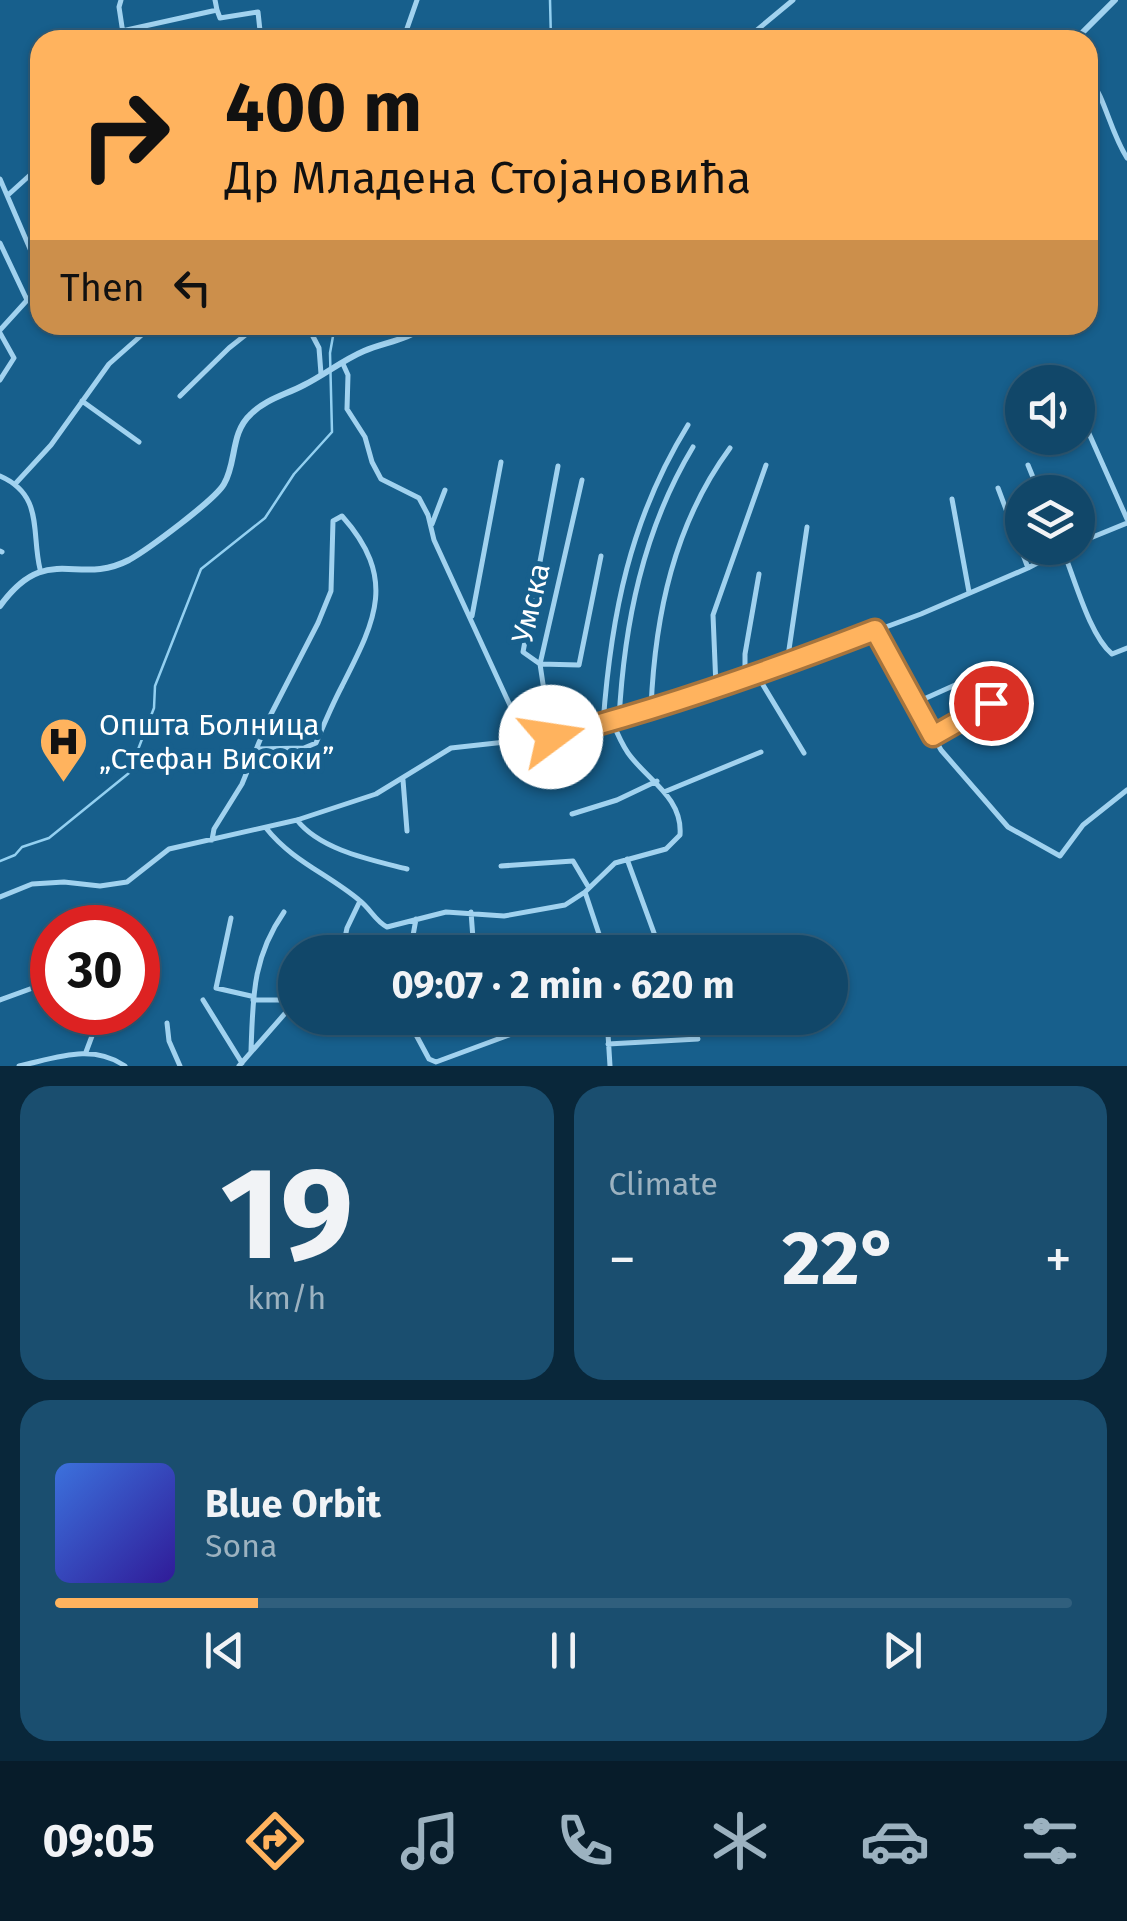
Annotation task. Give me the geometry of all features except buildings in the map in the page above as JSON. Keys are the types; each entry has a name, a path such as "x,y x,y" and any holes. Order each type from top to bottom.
{"street":[{"path":"120,0 122,30"},
{"path":"214,0 220,18 258,12 260,30"},
{"path":"407,30 418,0"},
{"path":"757,30 793,0"},
{"path":"1084,30 1111,1"},
{"path":"127,30 217,10"},
{"path":"1098,91 1127,158"},
{"path":"8,195 30,175"},
{"path":"0,179 30,247"},
{"path":"0,242 27,300"},
{"path":"0,380 14,358 0,332 30,297"},
{"path":"16,483 50,445 109,364 141,335"},
{"path":"180,396 245,335"},
{"path":"312,335 332,370 348,375 347,408 365,437 381,479 419,498 434,540 525,738"},
{"path":"0,606 14,586 40,570 106,568 141,552 224,485 238,433 251,413 362,352 412,335"},
{"path":"82,401 139,442"},
{"path":"604,724 612,640 634,538 658,478 688,425"},
{"path":"266,828 294,856 360,900 387,927 446,912 522,915 565,905 615,863 666,849 680,835 681,825 657,781 630,756 616,721 626,634 644,560 664,501 693,447"},
{"path":"651,709 660,616 681,536 704,484 730,448"},
{"path":"1095,448 1127,521 1095,535"},
{"path":"472,616 501,462"},
{"path":"716,688 713,616 766,465"},
{"path":"1028,465 1032,475"},
{"path":"558,466 523,652 540,664 579,665 601,556"},
{"path":"0,476 16,483 32,508 40,570"},
{"name":"Умска","path":"551,737 540,664 582,480"},
{"path":"998,488 1028,568"},
{"path":"431,525 445,490"},
{"path":"952,499 968,592"},
{"path":"212,840 242,784 257,749 330,592 332,521 342,516 360,536 370,556 376,599 374,619 316,743 310,747 257,749"},
{"path":"787,664 787,643 807,528"},
{"path":"0,897 32,884 100,886 127,882 169,849 298,820 376,794 451,748 551,737 616,721 758,675 1033,565"},
{"path":"1070,565 1106,649 1112,654 1127,648"},
{"path":"745,679 746,642 759,574"},
{"path":"875,630 941,750 1008,827 1060,856 1084,825 1127,790"},
{"path":"915,703 994,668"},
{"path":"758,675 804,753"},
{"path":"933,736 991,703"},
{"path":"664,792 761,752"},
{"path":"403,780 406,831"},
{"path":"572,814 618,800 657,781"},
{"path":"298,820 309,833 354,854 406,869"},
{"path":"627,860 655,935"},
{"path":"500,866 573,861 587,890 600,935"},
{"path":"346,935 360,900"},
{"path":"251,1051 252,998 262,952 284,912"},
{"path":"471,912 473,935"},
{"path":"231,918 216,988 252,998 278,1000"},
{"path":"413,935 416,919"},
{"path":"0,1000 30,989"},
{"path":"202,1000 241,1064 278,1020"},
{"path":"167,1023 169,1041 180,1066"},
{"path":"86,1052 92,1035"},
{"path":"416,1035 434,1062 509,1035"},
{"path":"608,1035 610,1066"},
{"path":"608,1044 698,1039"},
{"path":"19,1066 86,1052 112,1057 125,1066"}],"waterway":[{"path":"550,0 551,30"},
{"path":"0,861 22,847 49,838 129,773 154,708 155,686 201,569 265,518 294,474 332,432 333,335"}],"place":[{"name":"Општа Болница „Стефан Високи”","path":"64,784"}],"route":[{"path":"551,737 619,720 745,679 875,630 933,736 991,703"}]}
